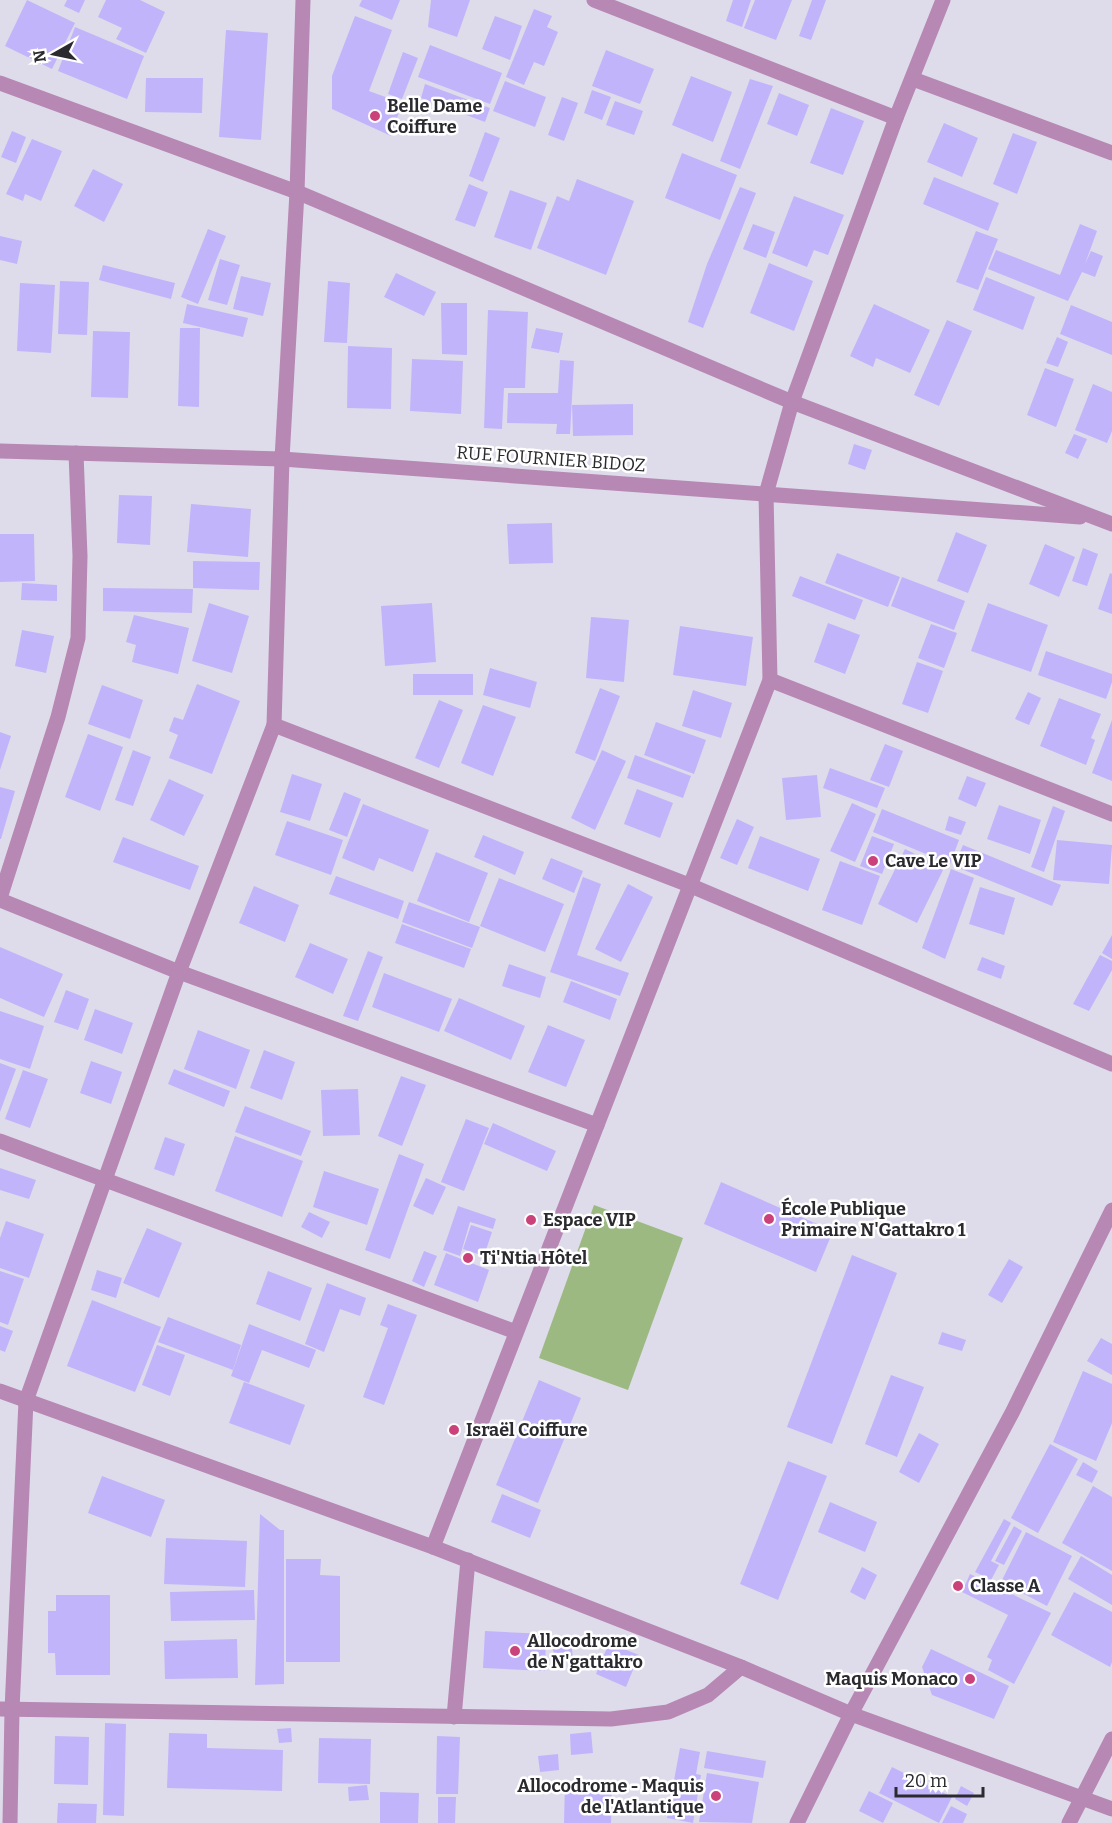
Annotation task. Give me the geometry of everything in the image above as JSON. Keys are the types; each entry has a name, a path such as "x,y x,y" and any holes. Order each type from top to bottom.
{"street":[{"path":"10,1823 6,1710 26,1401 179,972 274,725 282,459 297,192 303,0"},
{"path":"594,0 896,118"},
{"path":"433,1547 771,680 766,494 792,402 896,118 943,0"},
{"path":"913,79 1112,153"},
{"path":"0,83 297,192 792,402 1105,521"},
{"name":"RUE FOURNIER BIDOZ","path":"0,451 282,459 1105,521"},
{"path":"76,453 80,556 78,638 58,717 0,899 179,972 597,1125"},
{"path":"771,680 1112,814"},
{"path":"274,725 690,885 1112,1064"},
{"path":"0,1141 516,1332"},
{"path":"796,1823 851,1714 1013,1411 1112,1209"},
{"path":"0,1391 468,1560 741,1667 851,1714 1112,1809"},
{"path":"454,1717 468,1560"},
{"path":"6,1710 611,1719 668,1712 708,1695 741,1667"},
{"path":"1069,1823 1112,1739"}],"green space":[{"path":"594,1205 683,1238 628,1390 539,1358"}],"building":[{"path":"27,0 75,23 52,69 5,46"},
{"path":"67,0 85,0 79,13 64,6"},
{"path":"106,0 140,0 165,12 146,53 116,39 122,28 98,17"},
{"path":"362,0 400,0 392,20 359,6"},
{"path":"431,0 470,0 457,37 428,27"},
{"path":"733,0 751,0 742,27 726,21"},
{"path":"755,0 792,0 776,40 744,28"},
{"path":"812,0 826,0 811,40 799,36"},
{"path":"534,9 552,16 547,27 558,32 544,66 534,62 524,85 506,77"},
{"path":"355,16 392,30 369,91 402,103 391,136 332,109 332,76"},
{"path":"495,16 522,26 510,60 482,49"},
{"path":"75,27 144,56 127,99 58,71"},
{"path":"226,30 268,33 261,140 219,137"},
{"path":"430,45 502,73 490,104 418,77"},
{"path":"606,50 654,69 640,104 592,86"},
{"path":"403,52 418,58 402,99 388,94"},
{"path":"691,76 732,92 713,142 672,125"},
{"path":"146,78 203,78 202,113 145,112"},
{"path":"750,79 773,86 740,169 720,161"},
{"path":"505,81 546,97 535,127 493,111"},
{"path":"425,84 490,108 485,122 421,98"},
{"path":"592,90 611,97 602,120 584,113"},
{"path":"779,93 809,105 797,136 767,124"},
{"path":"562,97 578,103 564,141 548,135"},
{"path":"615,101 643,111 634,135 606,125"},
{"path":"831,108 864,121 843,175 810,163"},
{"path":"944,123 978,138 962,177 927,162"},
{"path":"12,131 26,137 16,163 1,157"},
{"path":"485,132 500,138 483,182 469,176"},
{"path":"1013,133 1037,142 1017,194 993,184"},
{"path":"32,139 62,151 41,201 25,194 23,201 6,194"},
{"path":"682,153 737,175 720,220 665,198"},
{"path":"93,169 123,184 104,222 74,206"},
{"path":"934,177 999,203 988,231 923,204"},
{"path":"577,179 634,201 606,275 537,248 557,196 569,201"},
{"path":"469,184 488,192 475,227 455,220"},
{"path":"740,187 756,193 703,328 688,322 707,264"},
{"path":"510,190 547,203 531,250 494,237"},
{"path":"794,196 844,215 828,255 814,250 807,267 772,253"},
{"path":"753,224 775,232 766,258 743,249"},
{"path":"1080,224 1097,231 1085,264 1091,251 1103,256 1095,277 1082,272 1068,301 988,269 996,250 1060,275"},
{"path":"208,229 226,236 198,304 181,297"},
{"path":"976,231 998,239 978,290 956,282"},
{"path":"0,236 22,241 17,264 0,260"},
{"path":"220,259 240,265 227,305 208,300"},
{"path":"769,263 813,281 794,331 750,313"},
{"path":"103,265 175,283 171,299 99,280"},
{"path":"396,273 436,292 424,316 384,297"},
{"path":"241,276 271,283 263,316 233,309"},
{"path":"986,277 1035,297 1023,330 973,310"},
{"path":"60,281 89,282 87,335 58,334"},
{"path":"328,281 350,283 347,343 324,342"},
{"path":"20,283 55,285 51,353 17,351"},
{"path":"441,303 467,303 467,355 442,354"},
{"path":"187,304 248,318 243,337 183,323"},
{"path":"874,304 930,330 910,373 876,358 873,367 850,356"},
{"path":"1071,305 1112,322 1112,355 1060,334"},
{"path":"488,310 528,312 525,388 504,388 502,429 484,428"},
{"path":"947,320 972,331 939,406 914,395"},
{"path":"180,328 200,328 199,407 178,406"},
{"path":"536,328 563,333 559,353 531,348"},
{"path":"93,331 130,332 128,398 91,397"},
{"path":"1057,337 1068,342 1058,367 1046,363"},
{"path":"348,346 392,348 391,409 347,408"},
{"path":"412,359 463,361 461,414 410,411"},
{"path":"560,360 574,361 570,434 556,434 557,424 507,423 508,393 558,393"},
{"path":"1045,368 1074,379 1056,427 1027,415"},
{"path":"1093,384 1112,392 1112,431 1107,443 1075,430"},
{"path":"633,404 633,435 573,436 572,405"},
{"path":"1074,434 1087,439 1078,459 1065,453"},
{"path":"854,444 872,450 865,470 848,464"},
{"path":"119,495 152,496 150,545 117,543"},
{"path":"191,504 251,509 248,557 187,552"},
{"path":"552,523 553,563 509,564 507,524"},
{"path":"956,532 987,545 968,593 937,581"},
{"path":"0,534 34,534 35,581 0,582"},
{"path":"1045,544 1075,557 1059,597 1029,584"},
{"path":"1083,548 1098,554 1087,586 1072,581"},
{"path":"837,553 900,577 888,607 825,583"},
{"path":"193,561 260,562 259,590 193,588"},
{"path":"1110,573 1112,574 1112,614 1098,609"},
{"path":"800,576 863,600 855,620 792,596"},
{"path":"902,577 965,601 954,630 891,606"},
{"path":"22,583 57,585 57,601 21,600"},
{"path":"103,588 193,589 192,613 103,611"},
{"path":"209,603 249,616 232,673 192,661"},
{"path":"432,603 436,662 385,666 381,606"},
{"path":"988,603 1048,625 1031,672 971,651"},
{"path":"134,615 189,628 178,674 132,662 136,645 126,642"},
{"path":"591,617 629,620 624,682 586,678"},
{"path":"828,623 860,635 845,674 814,662"},
{"path":"931,624 957,633 944,668 918,658"},
{"path":"680,626 753,637 746,686 673,675"},
{"path":"22,630 54,636 46,673 15,666"},
{"path":"1046,651 1112,674 1112,682 1106,699 1038,675"},
{"path":"917,662 943,671 928,713 902,704"},
{"path":"490,668 537,682 530,708 483,695"},
{"path":"413,674 473,674 473,695 413,695"},
{"path":"197,684 240,701 212,774 169,758 178,735 169,731 174,717 183,720"},
{"path":"102,685 143,700 130,739 88,724"},
{"path":"600,688 620,696 595,761 575,753"},
{"path":"693,690 732,703 721,738 682,726"},
{"path":"1028,692 1041,698 1029,725 1015,719"},
{"path":"1059,698 1101,714 1091,738 1095,740 1086,765 1040,746"},
{"path":"439,700 463,710 439,768 415,758"},
{"path":"483,705 516,717 493,776 461,763"},
{"path":"1112,720 1112,781 1092,773"},
{"path":"656,722 706,740 694,774 644,755"},
{"path":"0,732 11,736 0,770"},
{"path":"88,734 123,747 100,811 65,797"},
{"path":"885,744 903,751 889,787 870,780"},
{"path":"133,750 151,757 133,806 115,800"},
{"path":"602,750 626,761 595,830 571,818"},
{"path":"635,755 691,776 683,798 627,778"},
{"path":"830,768 885,788 877,808 823,788"},
{"path":"292,774 322,784 310,821 280,812"},
{"path":"817,775 821,817 786,820 782,778"},
{"path":"967,776 986,783 976,807 958,799"},
{"path":"169,779 204,795 184,836 150,820"},
{"path":"0,787 15,791 1,839 0,839"},
{"path":"637,789 673,803 660,838 624,824"},
{"path":"344,792 361,799 347,837 329,830"},
{"path":"852,803 876,814 855,862 830,851"},
{"path":"363,804 429,830 413,872 379,858 374,871 342,858"},
{"path":"999,805 1041,820 1030,854 987,839"},
{"path":"1053,806 1065,811 1044,872 1031,867"},
{"path":"882,809 959,840 950,864 873,832"},
{"path":"949,816 966,822 961,835 945,830"},
{"path":"737,819 754,827 737,865 720,858"},
{"path":"287,821 343,840 331,875 275,855"},
{"path":"483,835 524,852 515,875 474,857"},
{"path":"760,836 820,859 808,891 748,868"},
{"path":"872,836 894,844 882,874 860,866"},
{"path":"123,837 199,866 190,890 113,862"},
{"path":"1057,840 1112,845 1109,884 1053,880"},
{"path":"963,845 1061,885 1052,906 954,866"},
{"path":"905,849 944,868 917,923 878,904"},
{"path":"436,852 488,873 469,922 417,901"},
{"path":"551,858 583,871 574,893 542,879"},
{"path":"840,861 880,876 862,925 822,910"},
{"path":"951,869 974,878 945,959 922,948"},
{"path":"336,876 404,901 398,919 329,894"},
{"path":"583,877 601,884 577,955 629,973 620,996 550,972"},
{"path":"499,878 564,904 545,952 480,926"},
{"path":"628,884 653,897 621,962 595,949"},
{"path":"254,886 299,905 285,942 239,923"},
{"path":"980,887 1015,898 1004,935 969,924"},
{"path":"409,902 480,927 472,948 402,922"},
{"path":"402,924 471,949 464,968 395,943"},
{"path":"1112,935 1112,959 1102,953"},
{"path":"310,943 348,959 333,994 295,977"},
{"path":"0,947 63,974 44,1017 0,998"},
{"path":"368,951 383,957 358,1021 343,1016"},
{"path":"1100,955 1112,961 1112,970 1089,1011 1073,1004"},
{"path":"982,957 1005,966 1001,979 977,970"},
{"path":"509,964 546,977 540,998 502,986"},
{"path":"384,973 452,999 439,1032 372,1007"},
{"path":"571,981 617,999 610,1020 563,1002"},
{"path":"66,990 89,999 78,1030 54,1022"},
{"path":"459,998 525,1026 511,1060 444,1031"},
{"path":"95,1009 133,1023 122,1054 84,1040"},
{"path":"0,1011 44,1026 30,1069 0,1059"},
{"path":"548,1025 585,1040 566,1087 528,1072"},
{"path":"198,1030 250,1050 236,1089 184,1069"},
{"path":"264,1050 295,1062 282,1100 250,1088"},
{"path":"91,1061 122,1072 111,1104 80,1093"},
{"path":"0,1063 16,1069 0,1112"},
{"path":"174,1069 230,1091 224,1107 168,1084"},
{"path":"23,1070 48,1079 30,1128 5,1119"},
{"path":"401,1076 426,1085 402,1146 378,1136"},
{"path":"358,1089 360,1135 323,1136 321,1090"},
{"path":"245,1106 311,1131 301,1156 235,1132"},
{"path":"466,1119 489,1128 464,1191 441,1182"},
{"path":"493,1123 556,1151 547,1171 484,1144"},
{"path":"235,1136 303,1161 282,1217 215,1191"},
{"path":"165,1137 185,1144 174,1176 154,1169"},
{"path":"399,1154 424,1164 390,1259 365,1250"},
{"path":"0,1168 36,1180 29,1199 0,1190"},
{"path":"324,1171 379,1189 367,1225 313,1207"},
{"path":"426,1178 446,1187 433,1215 413,1206"},
{"path":"721,1182 833,1231 816,1272 704,1224"},
{"path":"458,1206 496,1219 493,1229 470,1222 460,1256 443,1250"},
{"path":"309,1212 330,1222 322,1238 301,1227"},
{"path":"6,1221 44,1234 29,1278 0,1268 0,1238"},
{"path":"471,1225 492,1232 484,1256 463,1249"},
{"path":"147,1228 182,1243 159,1298 123,1283"},
{"path":"424,1251 437,1256 424,1287 412,1281"},
{"path":"446,1253 489,1270 478,1302 434,1285"},
{"path":"852,1255 897,1273 832,1444 787,1427"},
{"path":"1009,1259 1023,1267 1002,1303 988,1295"},
{"path":"97,1270 122,1278 116,1298 91,1290"},
{"path":"0,1271 24,1279 8,1325 0,1322"},
{"path":"268,1271 312,1288 300,1321 256,1304"},
{"path":"327,1283 366,1298 360,1316 340,1309 324,1352 305,1344"},
{"path":"92,1300 161,1327 135,1392 67,1366"},
{"path":"388,1304 417,1315 384,1405 363,1397 388,1328 380,1325"},
{"path":"168,1317 241,1345 233,1370 158,1342"},
{"path":"249,1324 316,1350 309,1368 262,1350 249,1383 231,1376"},
{"path":"0,1326 13,1331 5,1352 0,1350"},
{"path":"942,1332 966,1340 962,1351 938,1344"},
{"path":"1101,1338 1112,1344 1112,1375 1087,1361"},
{"path":"157,1345 185,1355 170,1396 142,1385"},
{"path":"1083,1371 1112,1384 1112,1423 1096,1461 1053,1442"},
{"path":"891,1375 924,1387 897,1457 865,1444"},
{"path":"539,1380 581,1398 538,1503 496,1485"},
{"path":"244,1382 305,1405 290,1445 229,1423"},
{"path":"919,1433 939,1444 919,1483 899,1472"},
{"path":"1050,1444 1078,1459 1038,1533 1011,1518"},
{"path":"788,1461 827,1476 778,1600 740,1584"},
{"path":"1083,1462 1098,1471 1092,1483 1076,1475"},
{"path":"102,1476 165,1500 151,1537 88,1513"},
{"path":"1093,1486 1112,1497 1112,1571 1062,1543"},
{"path":"502,1494 541,1510 530,1538 491,1522"},
{"path":"830,1502 877,1522 865,1552 818,1532"},
{"path":"260,1514 280,1530 284,1530 284,1684 255,1685"},
{"path":"1004,1519 1011,1523 991,1561 999,1565 991,1580 975,1572"},
{"path":"1014,1526 1022,1531 1004,1565 995,1561"},
{"path":"1026,1532 1072,1556 1047,1606 1001,1582"},
{"path":"166,1538 247,1541 245,1587 164,1584"},
{"path":"1081,1556 1112,1575 1112,1605 1068,1579"},
{"path":"286,1559 321,1559 320,1575 340,1576 340,1662 286,1662"},
{"path":"862,1567 877,1575 865,1600 850,1592"},
{"path":"970,1574 1051,1613 1014,1684 988,1670 992,1660 987,1657 1008,1615 962,1592"},
{"path":"254,1590 255,1620 171,1621 170,1592"},
{"path":"1074,1592 1112,1612 1112,1662 1110,1667 1051,1635"},
{"path":"56,1595 110,1595 110,1675 56,1675 55,1653 48,1653 48,1611 56,1611"},
{"name":"Allocodrome de N'gattakro","path":"485,1631 546,1634 545,1671 483,1668"},
{"path":"237,1639 238,1678 165,1679 164,1641"},
{"path":"571,1641 573,1658 555,1661 552,1644"},
{"path":"609,1643 639,1655 626,1687 596,1674"},
{"path":"931,1649 1009,1686 994,1719 932,1695 922,1667"},
{"path":"105,1723 126,1724 124,1816 103,1815"},
{"path":"291,1728 292,1742 279,1743 277,1729"},
{"path":"591,1732 593,1753 571,1755 570,1734"},
{"path":"169,1733 207,1734 207,1748 283,1750 282,1791 167,1788"},
{"path":"55,1736 89,1737 88,1785 54,1784"},
{"path":"437,1736 460,1737 458,1794 436,1794"},
{"path":"319,1738 371,1739 370,1784 318,1783"},
{"path":"680,1748 700,1752 696,1774 701,1775 693,1823 667,1818"},
{"path":"707,1751 766,1761 763,1778 704,1768"},
{"path":"558,1754 559,1770 540,1772 538,1756"},
{"path":"892,1767 952,1797 939,1823 879,1793"},
{"path":"707,1773 759,1782 752,1823 699,1822"},
{"path":"565,1781 612,1783 611,1823 564,1823"},
{"path":"367,1785 369,1800 349,1801 348,1787"},
{"path":"961,1786 974,1793 967,1806 955,1799"},
{"path":"869,1791 893,1803 883,1823 859,1811"},
{"path":"380,1792 419,1793 418,1823 380,1823"},
{"path":"438,1797 456,1797 455,1823 438,1823"},
{"path":"58,1803 97,1804 96,1823 57,1823"},
{"path":"951,1806 967,1814 963,1823 942,1823"}],"place":[{"name":"Belle Dame Coiffure","path":"375,116"},
{"name":"Cave Le VIP","path":"873,861"},
{"name":"École Publique Primaire N'Gattakro 1","path":"769,1219"},
{"name":"Espace VIP","path":"531,1220"},
{"name":"Ti'Ntia Hôtel","path":"468,1258"},
{"name":"Israël Coiffure","path":"454,1430"},
{"name":"Classe A","path":"958,1586"},
{"name":"Allocodrome de N'gattakro","path":"515,1651"},
{"name":"Maquis Monaco","path":"970,1679"},
{"name":"Allocodrome - Maquis de l'Atlantique","path":"716,1796"}]}
